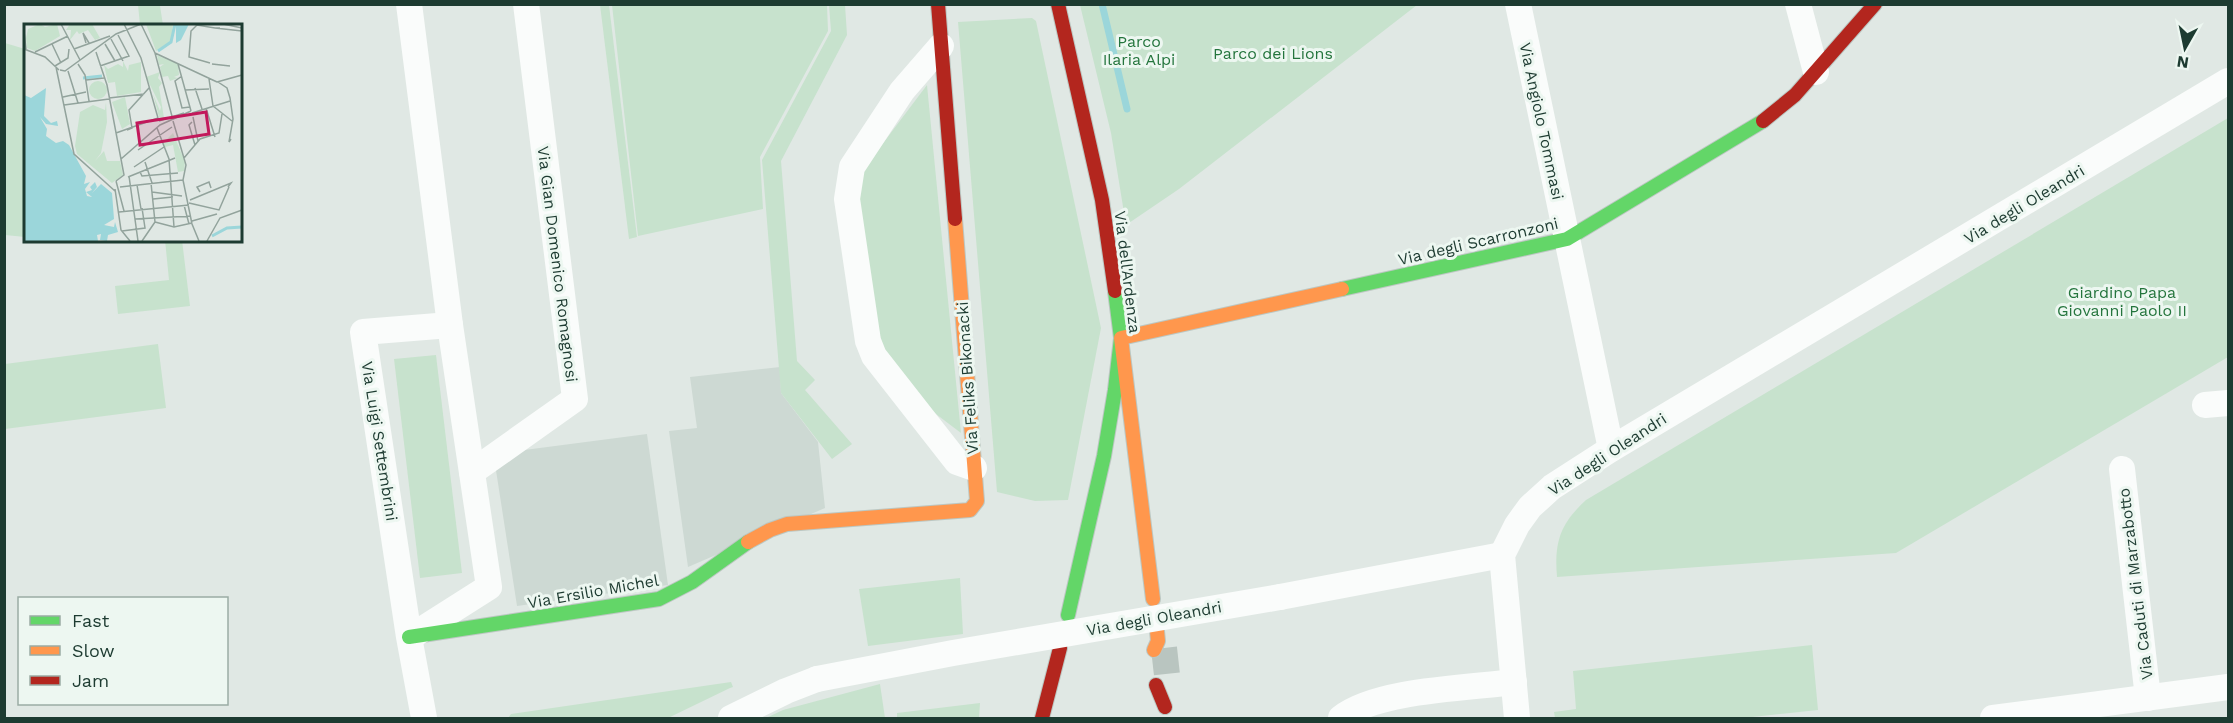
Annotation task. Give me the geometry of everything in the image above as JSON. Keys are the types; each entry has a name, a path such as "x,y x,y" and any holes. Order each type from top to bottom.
{"street":[{"path":"409,4 450,325 489,587 410,637"},
{"name":"Via Gian Domenico Romagnosi","path":"472,472 575,399 526,4"},
{"name":"Via Feliks Bikonacki","path":"938,4 974,468 957,462 874,356 868,340 847,199 852,167 902,91 941,46"},
{"name":"Via dell'Ardenza","path":"1058,4 1102,200 1121,338 1104,456 1090,507 1068,615"},
{"name":"Via Angiolo Tommasi","path":"1518,4 1611,449"},
{"path":"1798,4 1816,72"},
{"name":"Via degli Scarronzoni","path":"1121,338 1568,239 1759,124 1796,95 1875,4"},
{"name":"Via degli Oleandri","path":"731,718 786,691 818,679 954,652 1280,597 1502,555 1513,531 1530,507 1552,487 1611,449 2229,81"},
{"name":"Via Luigi Settembrini","path":"424,718 363,332 450,325"},
{"path":"1121,338 1153,599"},
{"name":"Via Ersilio Michel","path":"410,637 659,599 678,590 762,534 787,524 970,510 977,501 974,468"},
{"name":"Via Caduti di Marzabotto","path":"2121,469 2148,698"},
{"path":"1502,555 1517,718"},
{"path":"1042,718 1060,648"},
{"path":"1341,718 1357,708 1382,700 1514,682"},
{"path":"1993,718 2229,687"}],"shaded area":[{"path":"780,367 781,393 818,442 825,508 688,567 669,431 697,428 690,377"},
{"path":"647,434 668,585 517,606 495,464 509,452"}],"green space":[{"path":"1080,4 1417,5 1179,189 1126,225 1111,133"},
{"path":"138,5 167,5 160,6 163,24 140,24"},
{"path":"600,5 609,5 637,237 629,239"},
{"path":"612,5 827,5 828,31 760,157 763,209 638,236"},
{"path":"829,5 845,5 847,35 781,161 797,361 815,380 805,390 852,444 832,459 781,393 762,160 831,31"},
{"path":"1032,18 1036,21 1101,328 1068,500 1035,501 997,492 958,22"},
{"path":"5,43 24,49 24,237 5,235"},
{"path":"927,85 961,433 932,411 882,347 853,183"},
{"name":"Giardino Papa Giovanni Paolo II","path":"2228,118 2228,357 1896,553 1557,577 1557,554 1561,534 1570,517 1586,500"},
{"path":"165,242 182,242 190,306 118,314 115,286 169,280"},
{"path":"158,344 166,408 5,429 5,364"},
{"path":"436,355 462,573 420,578 394,359"},
{"path":"960,578 963,634 868,646 859,589"},
{"path":"1812,645 1818,710 1743,718 1555,718 1554,712 1576,709 1573,671"},
{"path":"731,682 733,687 668,718 508,718 511,714"},
{"path":"880,684 885,718 766,718 783,710"},
{"path":"980,703 979,718 897,718 897,713"}],"waterway":[{"path":"1102,4 1127,109"}],"tunnel":[{"path":"1164,648 1168,684"}],"traffic: fast":[{"path":"1342,289 1567,239 1763,121"},
{"path":"1068,615 1104,456 1115,390 1121,338 1115,291"},
{"path":"409,637 659,599 692,582 748,542"}],"traffic: slow":[{"path":"748,542 787,524 970,510 977,501 955,219"},
{"path":"1153,599 1121,338 1342,289"},
{"path":"1154,650 1158,641 1157,631"}],"traffic: jam":[{"path":"938,4 955,219"},
{"path":"1058,4 1102,200 1115,291"},
{"path":"1763,121 1795,95 1875,4"},
{"path":"1042,718 1060,648"},
{"path":"1156,685 1165,707"}],"park label":[{"name":"Parco Ilaria Alpi","path":"1139,50"},
{"name":"Parco dei Lions","path":"1273,53"}]}
